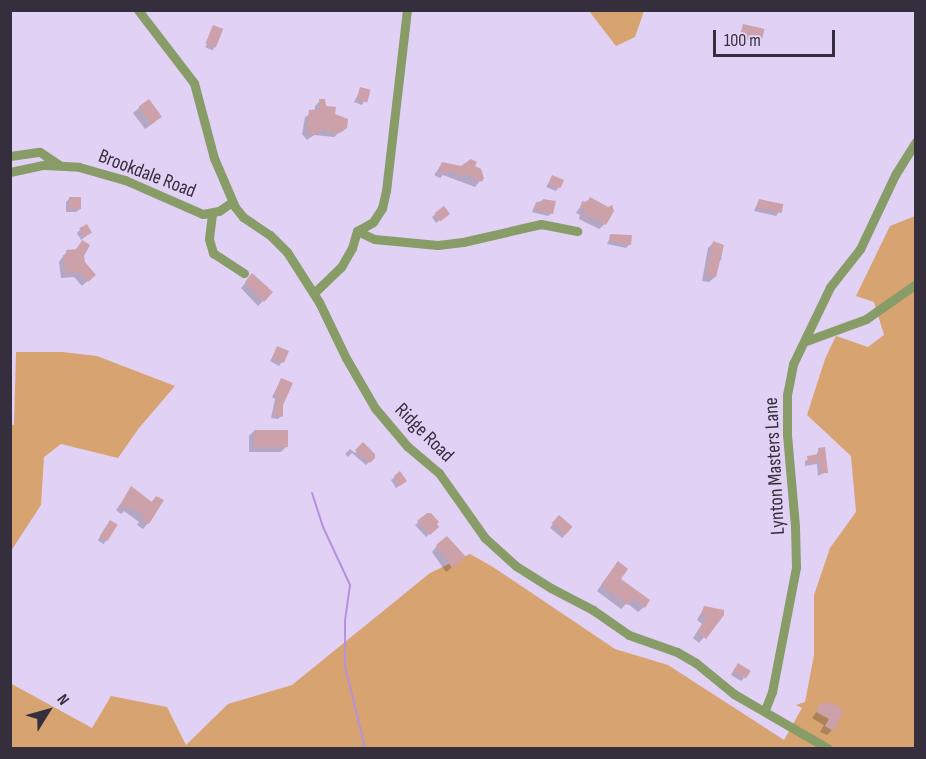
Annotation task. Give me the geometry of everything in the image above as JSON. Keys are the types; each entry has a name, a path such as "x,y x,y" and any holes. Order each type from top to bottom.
{"street":[{"name":"Ridge Road","path":"138,10 194,83 214,158 232,202 243,217 281,245 314,293 346,358 375,408 407,446 440,473 485,538 516,566 551,588 592,610 629,635 677,652 696,663 734,694 827,748"},
{"path":"314,293 341,267 352,248 357,231 373,222 382,208 387,191 407,10"},
{"name":"Lynton Masters Lane","path":"765,710 794,588 796,548 788,434 788,395 793,364 830,287 860,249 895,175 915,142"},
{"path":"10,156 40,152 58,164"},
{"name":"Brookdale Road","path":"10,172 58,164 107,174 192,211 212,214 232,202"},
{"path":"212,214 209,239 213,253 244,273"},
{"path":"357,231 374,239 438,244 463,243 541,224 577,231"},
{"path":"806,341 866,318 915,284"}],"shaded area":[{"path":"589,11 643,11 643,14 635,37 616,46"},
{"path":"915,216 915,748 11,748 10,683 92,728 111,696 167,707 186,745 228,704 292,685 430,573 470,554 615,649 668,665 784,740 802,708 796,705 805,702 814,655 814,595 830,548 856,512 851,456 807,415 825,359 836,336 868,347 884,335 874,302 856,296 890,226"},
{"path":"16,352 62,352 97,356 175,386 139,428 118,458 61,444 44,457 41,505 11,551 10,424 14,425"}],"building":[{"path":"743,24 764,29 762,40 741,35"},
{"path":"213,25 223,29 216,48 206,44"},
{"path":"360,87 371,90 367,102 357,100"},
{"path":"149,99 162,117 151,124 138,107"},
{"path":"319,99 325,99 326,106 336,107 335,114 348,119 347,128 340,133 321,130 313,136 307,128 309,110 320,109"},
{"path":"471,159 477,162 475,166 481,169 484,178 482,182 467,175 458,175 448,170 446,174 438,170 442,162 461,166"},
{"path":"552,175 564,180 560,188 548,183"},
{"path":"69,197 81,197 81,209 69,209"},
{"path":"590,197 608,207 612,205 614,211 606,225 583,213 585,209 580,208 582,201 587,203"},
{"path":"543,199 556,201 553,214 534,209 536,202 542,203"},
{"path":"759,199 783,204 782,213 757,208"},
{"path":"444,206 450,214 440,221 434,213"},
{"path":"87,224 92,233 84,237 79,228"},
{"path":"610,234 632,235 631,245 609,241"},
{"path":"82,240 90,245 84,256 85,262 96,275 88,282 80,272 66,274 63,255 67,255 66,250 77,249"},
{"path":"713,241 724,245 716,277 706,276"},
{"path":"252,273 273,292 264,302 245,282"},
{"path":"277,346 289,351 284,363 272,358"},
{"path":"281,378 293,383 283,405 283,417 274,415 278,395 274,394"},
{"path":"254,430 288,430 288,447 254,447"},
{"path":"363,442 375,454 375,458 370,463 355,450"},
{"path":"825,447 828,473 821,473 820,462 808,464 807,456 819,454 818,448"},
{"path":"400,471 407,481 400,486 394,476"},
{"path":"131,486 152,502 156,496 164,500 149,524 141,520 144,516 129,507 128,509 120,505"},
{"path":"427,513 431,513 439,522 437,524 439,527 430,535 417,521"},
{"path":"559,515 573,527 565,535 552,523"},
{"path":"110,520 118,525 108,541 100,536"},
{"path":"447,536 466,557 452,568 436,545"},
{"path":"618,561 628,569 621,579 650,600 645,608 633,598 628,605 601,585"},
{"path":"704,606 724,610 724,615 706,639 697,632 707,619 701,614"},
{"path":"738,663 751,671 746,679 733,671"},
{"path":"828,701 842,708 840,712 843,713 833,731 825,726 829,719 816,712 821,702 826,705"}],"waterway":[{"path":"312,493 323,527 350,585 345,622 345,666 365,748"}]}
